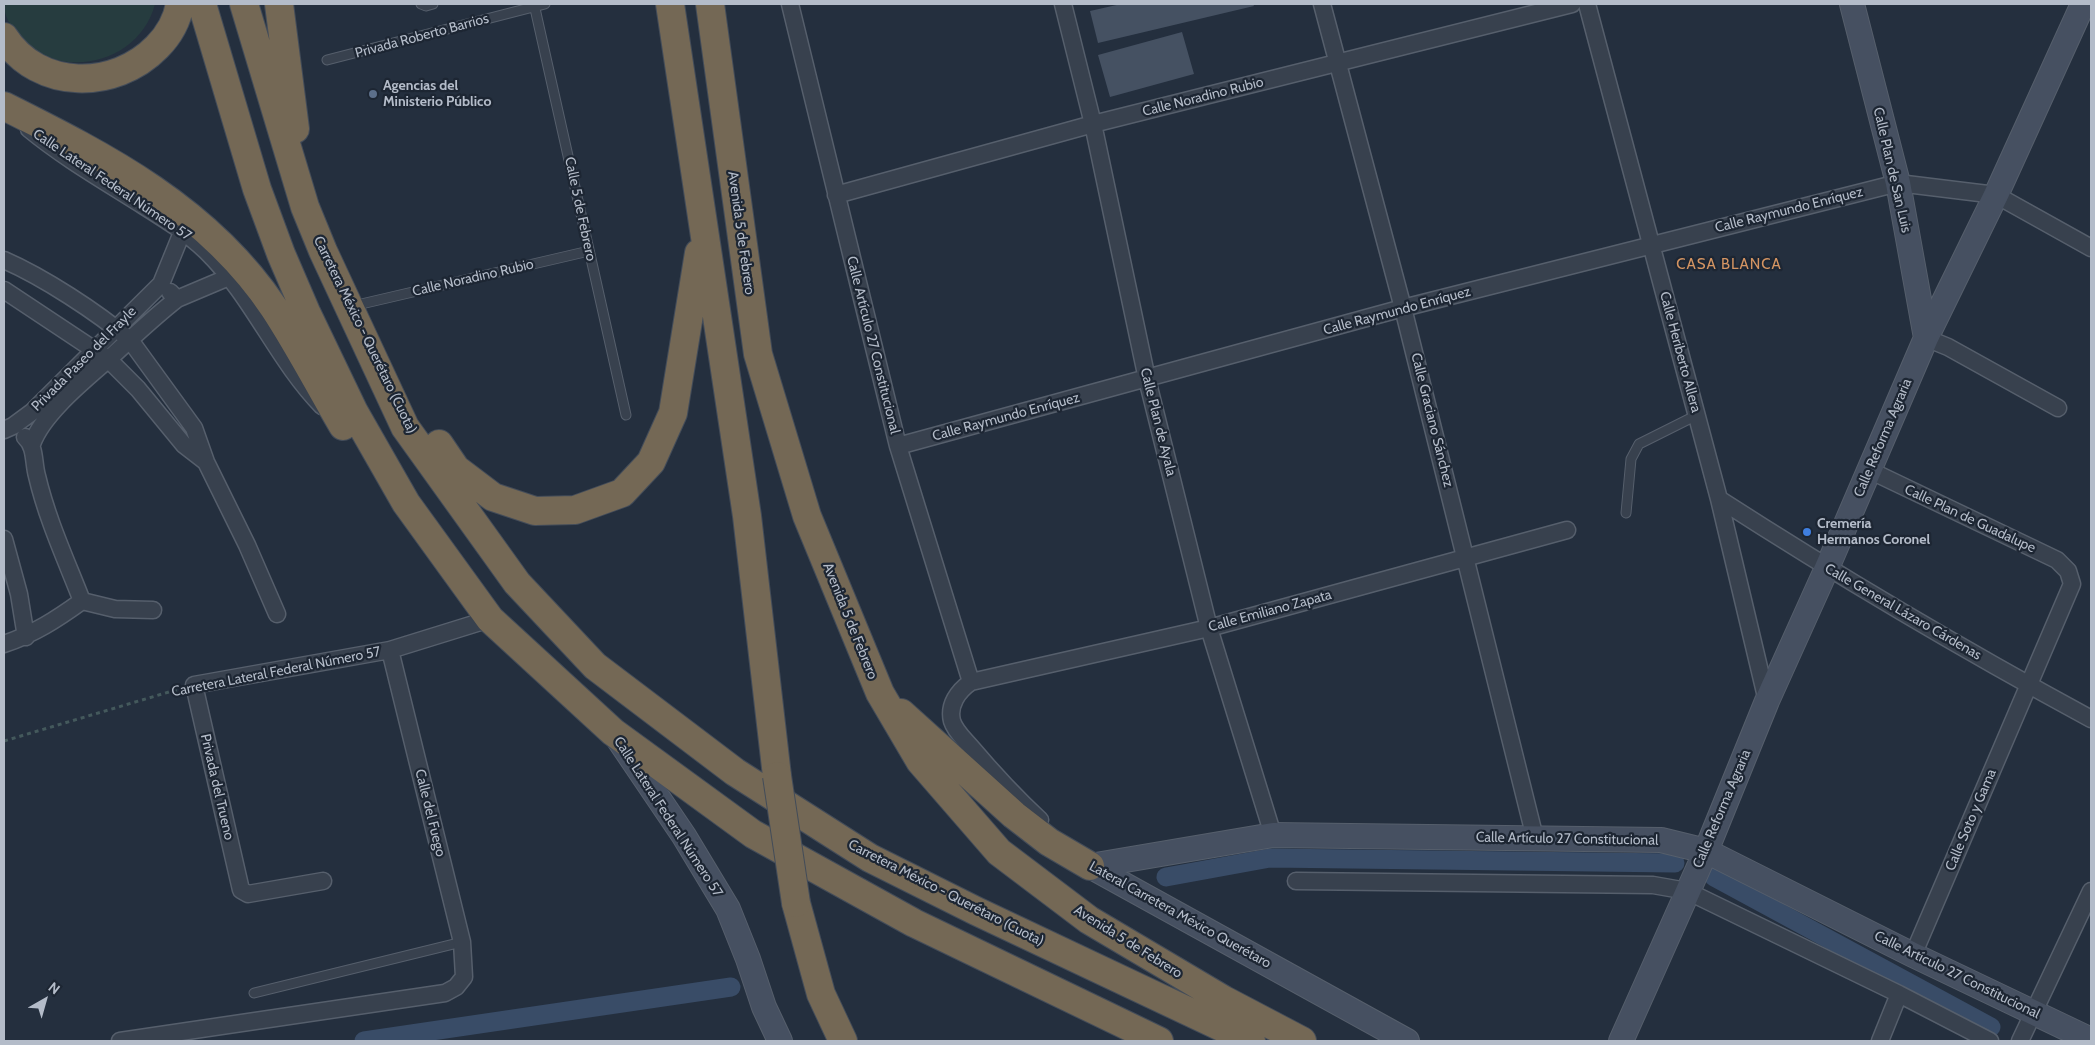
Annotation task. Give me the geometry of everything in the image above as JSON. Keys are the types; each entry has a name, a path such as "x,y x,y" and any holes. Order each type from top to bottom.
{"highway":[{"path":"4,37 17,53 43,71 75,79 106,77 136,65 149,55 171,30 180,4"},
{"path":"202,4 257,189 281,254 306,312 354,412 406,503"},
{"name":"Carretera México - Querétaro (Cuota)","path":"244,4 305,207 323,251 405,427 517,582 594,666 734,772 870,858 976,911 1251,1041"},
{"path":"279,4 305,207"},
{"path":"670,4 747,516 777,776 796,902 821,994 842,1041"},
{"name":"Avenida 5 de Febrero","path":"710,4 758,354 807,516 880,693 920,761 999,852 1089,920 1224,1000 1302,1041"},
{"path":"4,107 123,168 211,234 245,271 274,308 345,430 406,503 490,619 613,732 753,834 914,923 1159,1041"},
{"path":"323,251 358,305 408,402 456,469 493,497 535,511 575,510 622,493 651,462 670,421 675,404 704,226"},
{"path":"880,693 1014,815 1049,842 1090,866"}],"street":[{"name":"Calle Artículo 27 Constitucional","path":"790,4 898,446 970,682"},
{"name":"Calle Plan de Ayala","path":"1063,4 1093,124 1147,379 1209,628 1273,835"},
{"name":"Calle Graciano Sánchez","path":"1322,4 1404,308 1536,838"},
{"name":"Calle Noradino Rubio","path":"836,195 1093,124 1572,4"},
{"name":"Calle Heriberto Allera","path":"1587,4 1719,499 1767,701"},
{"name":"Calle Plan de San Luis","path":"1852,4 1898,183 1926,338"},
{"name":"Calle Reforma Agraria","path":"1621,1041 1706,851 1767,701 1827,568 1926,338 1996,195 2083,4"},
{"name":"Calle Lateral Federal Número 57","path":"4,107 53,148 183,230 207,252 229,276 302,386 345,430"},
{"name":"Calle Raymundo Enríquez","path":"898,446 1404,308 1898,183"},
{"path":"1898,183 1996,195 2091,248"},
{"name":"Privada Paseo del Frayle","path":"9,428 32,412 161,284 183,230"},
{"path":"4,260 69,296 116,328 130,340 194,428 206,462 247,544 277,614"},
{"name":"Privada Paseo del Frayle","path":"32,444 42,424 75,389 177,299 229,276"},
{"path":"161,284 177,299"},
{"path":"4,290 108,359 138,389 184,445 206,462"},
{"path":"1926,338 1948,347 2058,408"},
{"path":"9,428 32,444 36,476 47,511 82,601"},
{"name":"Calle Plan de Guadalupe","path":"1869,470 2057,560 2068,572"},
{"name":"Calle General Lázaro Cárdenas","path":"1719,499 1827,568 2029,686 2091,719"},
{"name":"Calle Emiliano Zapata","path":"970,682 1209,628 1567,530"},
{"path":"4,539 14,571 26,637"},
{"name":"Calle Soto y Gama","path":"1913,955 2072,584 2068,572"},
{"path":"4,644 26,637 52,623 82,601 115,609 153,610"},
{"name":"Carretera Lateral Federal Número 57","path":"194,685 390,650 490,619"},
{"name":"Calle del Fuego","path":"120,1041 445,994 456,987 464,977 462,942 390,650"},
{"name":"Lateral Carretera México Querétaro","path":"970,682 963,687 953,703 952,721 956,729 1024,805 1090,866 1407,1041"},
{"name":"Privada del Trueno","path":"194,685 241,890 248,894 323,881"},
{"name":"Calle Lateral Federal Número 57","path":"613,732 684,836 728,909 748,959 764,1007 780,1041"},
{"name":"Calle Artículo 27 Constitucional","path":"1090,866 1273,835 1662,840 1706,851 1913,955 2091,1040"},
{"path":"1296,881 1653,885 1687,891 1899,994 1990,1041"},
{"path":"2020,1041 2091,891"},
{"path":"1880,1041 1899,994"}],"lane":[{"path":"421,4 426,6 433,4"},
{"name":"Privada Roberto Barrios","path":"327,60 535,5 545,4"},
{"name":"Calle 5 de Febrero","path":"535,5 626,415"},
{"name":"Calle Noradino Rubio","path":"358,305 589,252"},
{"path":"1626,513 1631,459 1639,444 1697,415"},
{"path":"254,993 462,942"}],"path":[{"name":"Carretera Lateral Federal Número 57","path":"4,741 194,685"}],"green space":[{"path":"4,4 155,4 146,25 133,41 115,53 95,60 75,62 54,59 34,50 10,24 6,16"}],"building":[{"path":"1121,4 1253,4 1254,6 1098,43 1090,11"},
{"path":"1182,32 1194,74 1110,97 1098,55"}],"waterway":[{"path":"1166,877 1270,858 1675,863"},
{"path":"1714,877 1991,1027"},
{"path":"364,1041 731,987"}],"place":[{"name":"Agencias del Ministerio Público","path":"373,94"},
{"name":"Cremería Hermanos Coronel","path":"1807,532"}],"district":[{"name":"CASA BLANCA","path":"1729,265"}]}
